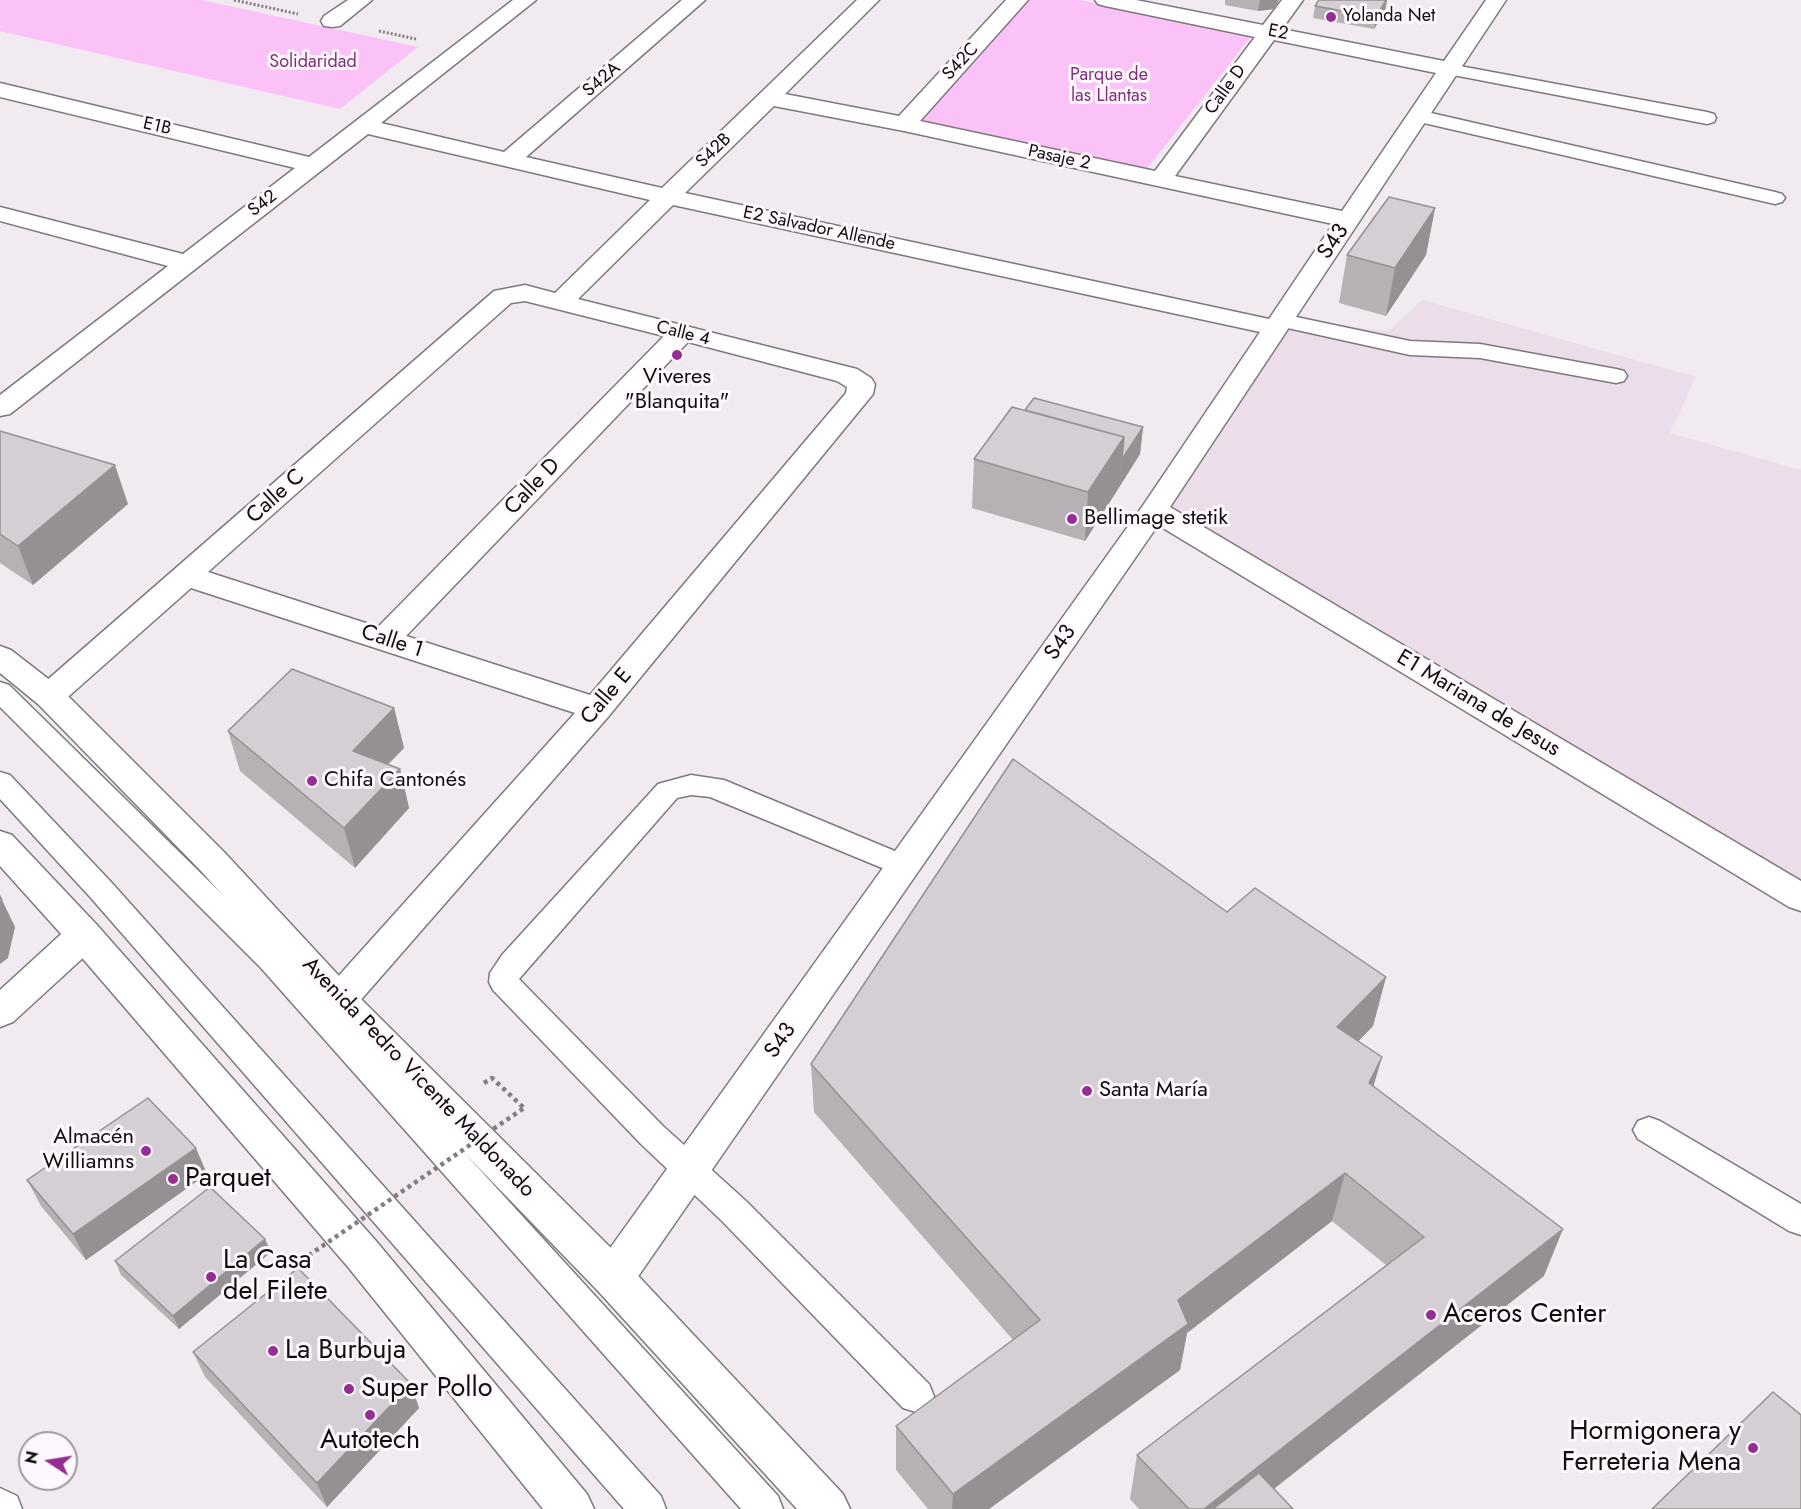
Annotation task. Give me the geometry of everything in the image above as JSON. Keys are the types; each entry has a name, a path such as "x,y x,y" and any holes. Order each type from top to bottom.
{"street":[{"path":"332,21 362,0"},
{"name":"S42","path":"0,408 526,0"},
{"name":"S42A","path":"510,159 695,0"},
{"name":"S42B","path":"560,303 869,0"},
{"name":"S42C","path":"904,124 1018,0"},
{"name":"E2","path":"1105,0 1270,31 1449,69"},
{"name":"Calle D","path":"1160,180 1293,0"},
{"name":"S43","path":"613,1278 1154,510 1496,0"},
{"name":"E1B","path":"0,90 314,165"},
{"name":"Pasaje 2","path":"769,98 904,124 1348,220"},
{"name":"E2 Salvador Allende","path":"363,126 668,196 1279,324"},
{"path":"0,214 187,263"},
{"name":"Calle 4","path":"503,296 525,293 847,375 861,384"},
{"name":"Calle C","path":"49,696 503,296"},
{"name":"Calle D","path":"385,639 681,334"},
{"path":"0,377 29,385"},
{"name":"Calle E","path":"339,1000 597,709 859,394 861,384"},
{"name":"E1 Mariana de Jesus","path":"1154,510 1801,898"},
{"name":"Calle 1","path":"187,576 597,709"},
{"name":"Avenida Pedro Vicente Maldonado","path":"0,657 49,696 213,862 339,1000 613,1278 827,1509"},
{"path":"0,844 84,935 362,1254 571,1509"},
{"path":"0,1012 84,935"}],"lane":[{"path":"1449,69 1707,118"},
{"path":"1418,116 1775,198"},
{"path":"1279,324 1410,348 1480,351 1616,376"},
{"path":"0,691 271,960 765,1509"},
{"path":"0,782 109,899 648,1509"},
{"path":"904,866 714,787 691,785 668,791 505,973 504,982 652,1135 691,1168 916,1396"},
{"path":"1649,1130 1801,1221"},
{"path":"0,1506 4,1509"}],"path":[{"path":"302,1260 524,1108"}],"shaded area":[{"path":"1422,300 1696,377 1670,433 1801,470 1801,898 1154,510 1282,320 1389,331"}],"green space":[{"name":"Solidaridad","path":"0,0 202,0 418,47 340,109 0,31"},
{"name":"Parque de las Llantas","path":"1029,0 1080,0 1254,33 1141,176 921,121"}],"building":[{"path":"1319,0 1386,0 1376,17 1315,6"},
{"path":"1389,197 1435,208 1395,268 1347,255"},
{"path":"1034,398 1143,427 1122,459 1124,437 1025,410"},
{"path":"1012,407 1124,437 1088,492 974,459"},
{"path":"0,431 115,465 18,546 0,534"},
{"path":"292,669 394,708 353,751 400,769 344,828 228,731"},
{"path":"1013,759 1227,912 1255,888 1386,977 1337,1027 1382,1057 1369,1083 1563,1229 1204,1509 1189,1509 1137,1455 1424,1237 1345,1173 1178,1300 1188,1324 953,1494 896,1426 1040,1320 811,1064"},
{"path":"148,1098 196,1148 73,1234 27,1180"},
{"path":"210,1187 265,1239 173,1316 115,1261"},
{"path":"298,1268 411,1384 317,1483 193,1352"},
{"name":"Hormigonera y Ferreteria Mena","path":"1773,1392 1801,1415 1801,1509 1652,1509"},
{"path":"1259,1473 1293,1509 1213,1509"}],"place":[{"name":"Yolanda Net","path":"1331,17"},
{"name":"Viveres \"Blanquita\"","path":"677,355"},
{"name":"Bellimage stetik","path":"1072,519"},
{"name":"Chifa Cantonés","path":"312,781"},
{"name":"Santa María","path":"1087,1091"},
{"name":"Almacén Williamns","path":"146,1151"},
{"name":"Parquet","path":"173,1179"},
{"name":"La Casa del Filete","path":"211,1277"},
{"name":"Aceros Center","path":"1431,1315"},
{"name":"La Burbuja","path":"273,1351"},
{"name":"Super Pollo","path":"349,1389"},
{"name":"Autotech","path":"370,1415"},
{"name":"Hormigonera y Ferreteria Mena","path":"1753,1448"}]}
